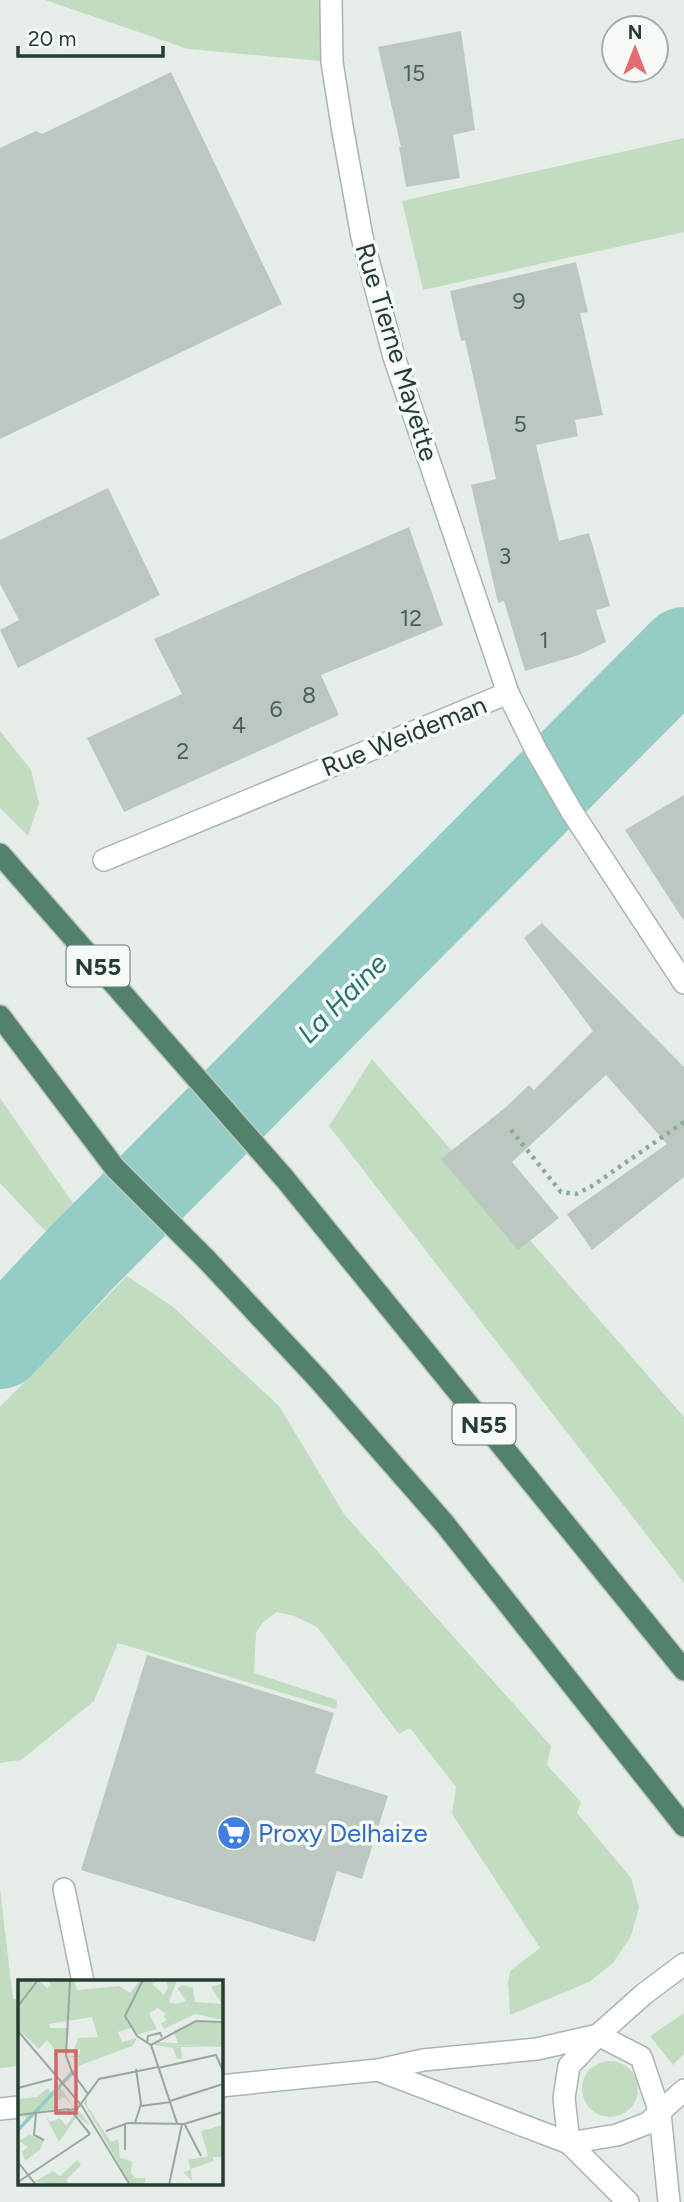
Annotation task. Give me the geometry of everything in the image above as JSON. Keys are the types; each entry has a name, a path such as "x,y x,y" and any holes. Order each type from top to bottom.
{"highway":[{"name":"N55","path":"0,854 285,1179 684,1670"},
{"path":"0,1016 115,1168 206,1259 319,1380 444,1523 684,1826"}],"street":[{"name":"Rue Tierne Mayette","path":"331,0 332,62 362,237 394,357 508,693"},
{"name":"Rue Weideman","path":"103,860 508,693 536,750 572,812 684,983"},
{"path":"64,1889 83,1980"},
{"path":"569,2143 564,2098 569,2066 598,2035 644,1994 684,1964"},
{"path":"222,2086 377,2070 423,2060 537,2049 598,2035 641,2057 660,2113 669,2202"},
{"path":"377,2070 569,2143 628,2202"},
{"path":"569,2143 617,2135 648,2123 684,2090"},
{"path":"0,2109 18,2107"}],"path":[{"path":"511,1130 561,1192 576,1194 592,1186 684,1122"}],"green space":[{"path":"45,0 331,0 332,62 188,49"},
{"path":"684,138 684,232 423,290 402,201"},
{"path":"0,731 31,770 39,803 28,836 0,808"},
{"path":"372,1059 684,1417 684,1583 329,1126"},
{"path":"0,1098 77,1209 67,1254 0,1183"},
{"path":"127,1276 172,1306 279,1406 344,1514 551,1746 547,1765 581,1802 577,1813 631,1878 639,1907 631,1936 613,1963 589,1982 510,2015 510,1971 540,1948 452,1814 456,1787 410,1728 399,1734 317,1627 294,1616 277,1612 263,1622 256,1633 254,1673 337,1700 336,1709 118,1643 94,1701 21,1760 0,1763 0,1407"},
{"path":"0,1888 13,1999 18,1999 18,2066 0,2068"},
{"path":"684,2013 684,2054 673,2065 650,2036"},
{"path":"604,2061 616,2061 626,2065 634,2073 638,2089 634,2105 626,2113 616,2117 604,2117 594,2113 586,2105 582,2095 582,2083 586,2073 594,2065"}],"water":[{"path":"684,630 684,668 587,772 569,746"}],"building":[{"path":"461,31 475,130 453,135 460,178 406,187 401,147 378,47"},
{"path":"171,72 282,304 0,439 0,148 36,131 42,134"},
{"path":"576,262 588,312 580,313 603,415 575,420 578,436 536,445 559,541 589,533 610,606 596,610 606,642 579,655 525,671 504,601 498,603 471,485 496,479 465,340 461,341 450,291"},
{"path":"108,488 160,595 18,668 0,630 19,620 0,584 0,540"},
{"path":"409,527 443,625 321,675 339,715 124,812 87,738 182,694 154,639"},
{"path":"684,795 684,921 625,830"},
{"path":"542,923 684,1067 684,1177 592,1250 567,1214 667,1144 606,1075 512,1162 559,1218 518,1250 441,1159 529,1085 534,1090 593,1031 524,938"},
{"name":"Proxy Delhaize","path":"147,1655 334,1713 315,1773 388,1796 362,1879 337,1871 315,1942 81,1870"}],"waterway":[{"name":"La Haine","path":"0,1345 83,1256 684,651"}],"place":[{"name":"Proxy Delhaize","path":"234,1833"}]}
